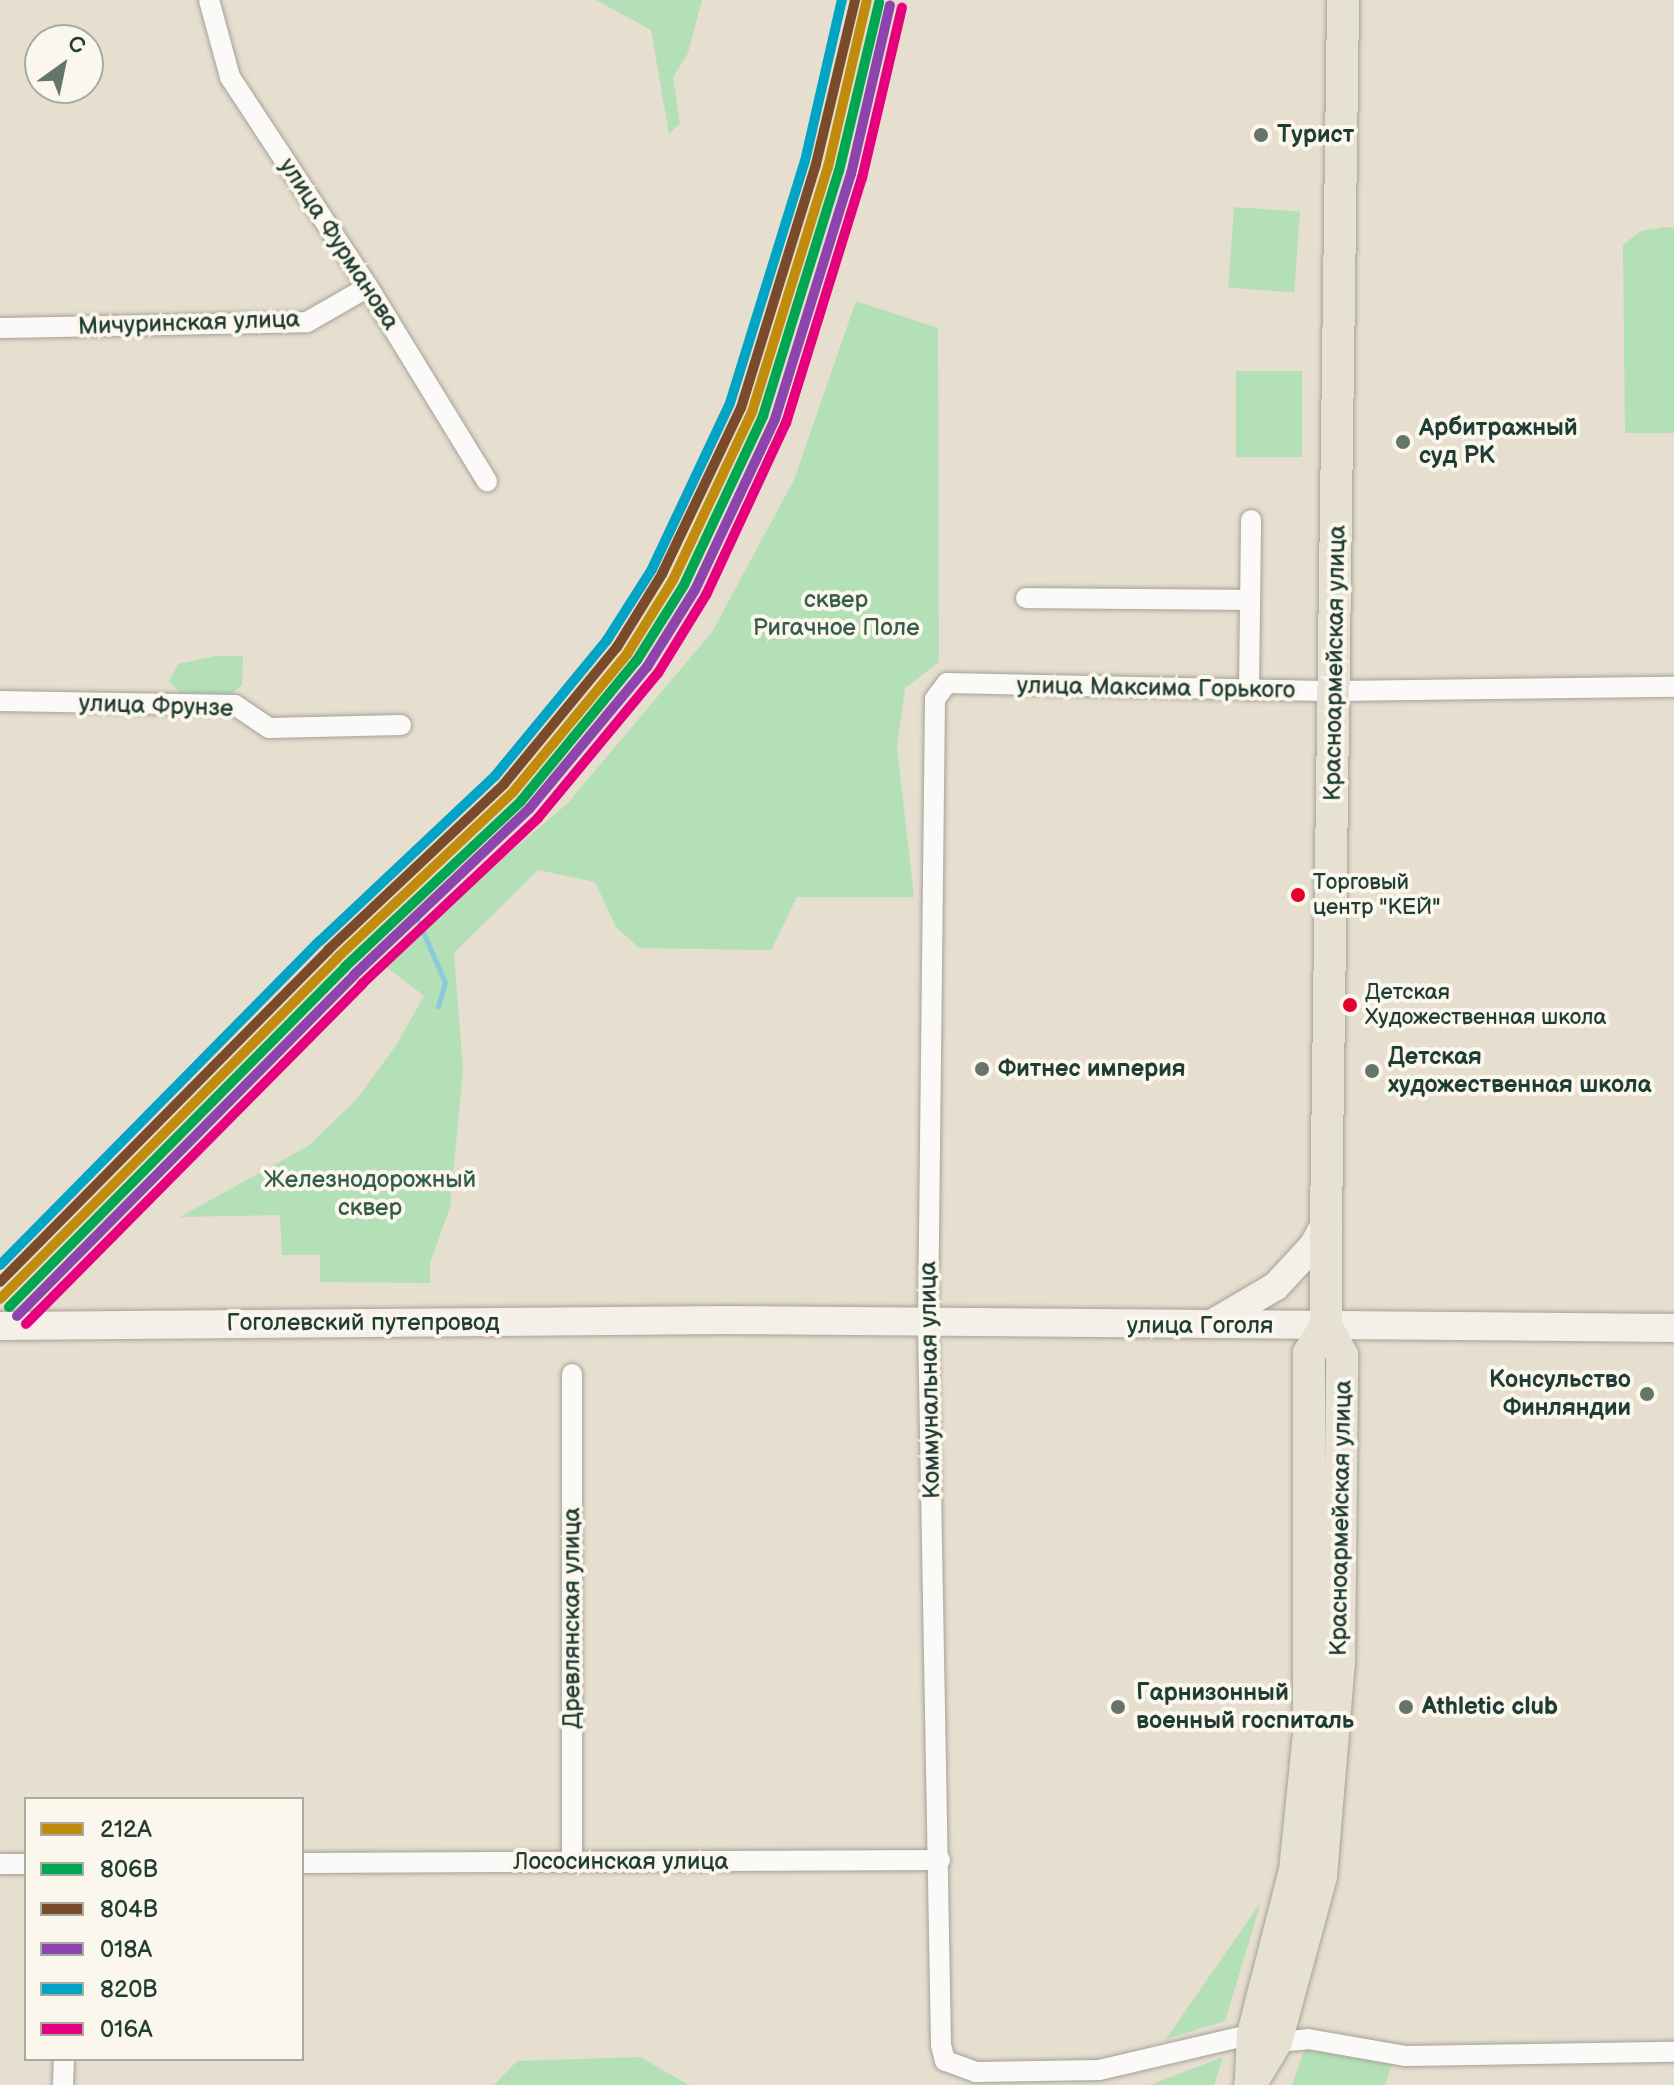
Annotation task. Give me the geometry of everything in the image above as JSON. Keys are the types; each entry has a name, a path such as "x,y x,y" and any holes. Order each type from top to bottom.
{"main road":[{"name":"Красноармейская улица","path":"1250,2085 1321,1876 1335,1736 1342,1355 1326,1326 1326,1223 1336,691 1343,0"},
{"path":"1205,1326 1276,1286 1313,1246 1326,1223"},
{"name":"улица Гоголя","path":"727,1320 928,1325 1674,1328"},
{"name":"Гоголевский путепровод","path":"0,1326 727,1320"}],"street":[{"name":"улица Фурманова","path":"209,0 230,77 368,287 487,481"},
{"name":"Мичуринская улица","path":"0,328 307,322 368,287"},
{"path":"1249,690 1251,520"},
{"path":"1026,598 1250,600"},
{"name":"улица Максима Горького","path":"935,699 947,683 1336,691 1674,687"},
{"name":"Коммунальная улица","path":"935,699 928,1325 941,2045 945,2061 976,2072 1099,2070 1264,2038"},
{"name":"улица Фрунзе","path":"0,701 235,705 269,728 401,725"},
{"name":"Древлянская улица","path":"572,1374 572,1862"},
{"name":"Лососинская улица","path":"304,1863 940,1860"},
{"path":"0,1864 24,1864"},
{"path":"1264,2038 1308,2039 1405,2056 1674,2052"},
{"path":"63,2085 64,2061"}],"green space":[{"path":"596,0 702,0 688,53 673,77 680,123 669,134 651,30"},
{"path":"1234,207 1300,212 1294,292 1228,288"},
{"path":"1674,228 1674,433 1625,433 1623,245 1641,231"},
{"name":"сквер Ригачное Поле","path":"856,301 938,328 939,662 905,688 897,747 914,897 797,897 771,950 639,948 616,927 595,882 538,870 454,953 463,1070 450,1207 430,1263 430,1283 320,1282 320,1255 282,1255 280,1215 180,1217 308,1146 356,1100 397,1044 424,996 380,962 567,804 712,632 794,480"},
{"path":"1236,371 1302,371 1302,457 1236,457"},
{"path":"216,656 243,656 242,685 230,695 180,693 169,681 178,664"},
{"path":"1261,1902 1225,2021 1166,2039"},
{"path":"1308,2039 1392,2064 1385,2085 1292,2085"},
{"path":"640,2057 689,2085 494,2085 517,2061"},
{"path":"1223,2057 1214,2085 1150,2085"}],"waterway":[{"path":"416,916 445,982 438,1006"}],"transit line":[{"name":"820В","path":"0,1265 320,941 495,776 607,640 652,569 730,403 805,161 842,0"},
{"name":"804В","path":"0,1282 328,950 504,784 617,647 662,574 741,408 816,164 855,0"},
{"name":"212А","path":"0,1299 337,958 513,792 627,654 673,580 752,412 828,167 867,0"},
{"name":"806В","path":"9,1307 345,967 521,801 637,660 684,585 763,416 839,171 879,3"},
{"name":"018А","path":"17,1316 354,975 529,809 647,667 695,590 775,419 851,174 890,5"},
{"name":"016А","path":"26,1324 362,984 538,818 658,673 706,595 786,423 862,178 902,8"}],"place":[{"name":"Турист","path":"1261,135"},
{"name":"Арбитражный суд РК","path":"1403,442"},
{"name":"Торговый центр \"КЕЙ\"","path":"1298,895"},
{"name":"Детская Художественная школа","path":"1350,1005"},
{"name":"Фитнес империя","path":"982,1069"},
{"name":"Детская художественная школа","path":"1372,1071"},
{"name":"Консульство Финляндии","path":"1647,1394"},
{"name":"Гарнизонный военный госпиталь","path":"1118,1707"},
{"name":"Athletic club","path":"1406,1707"}],"park label":[{"name":"Железнодорожный сквер","path":"370,1194"}]}
